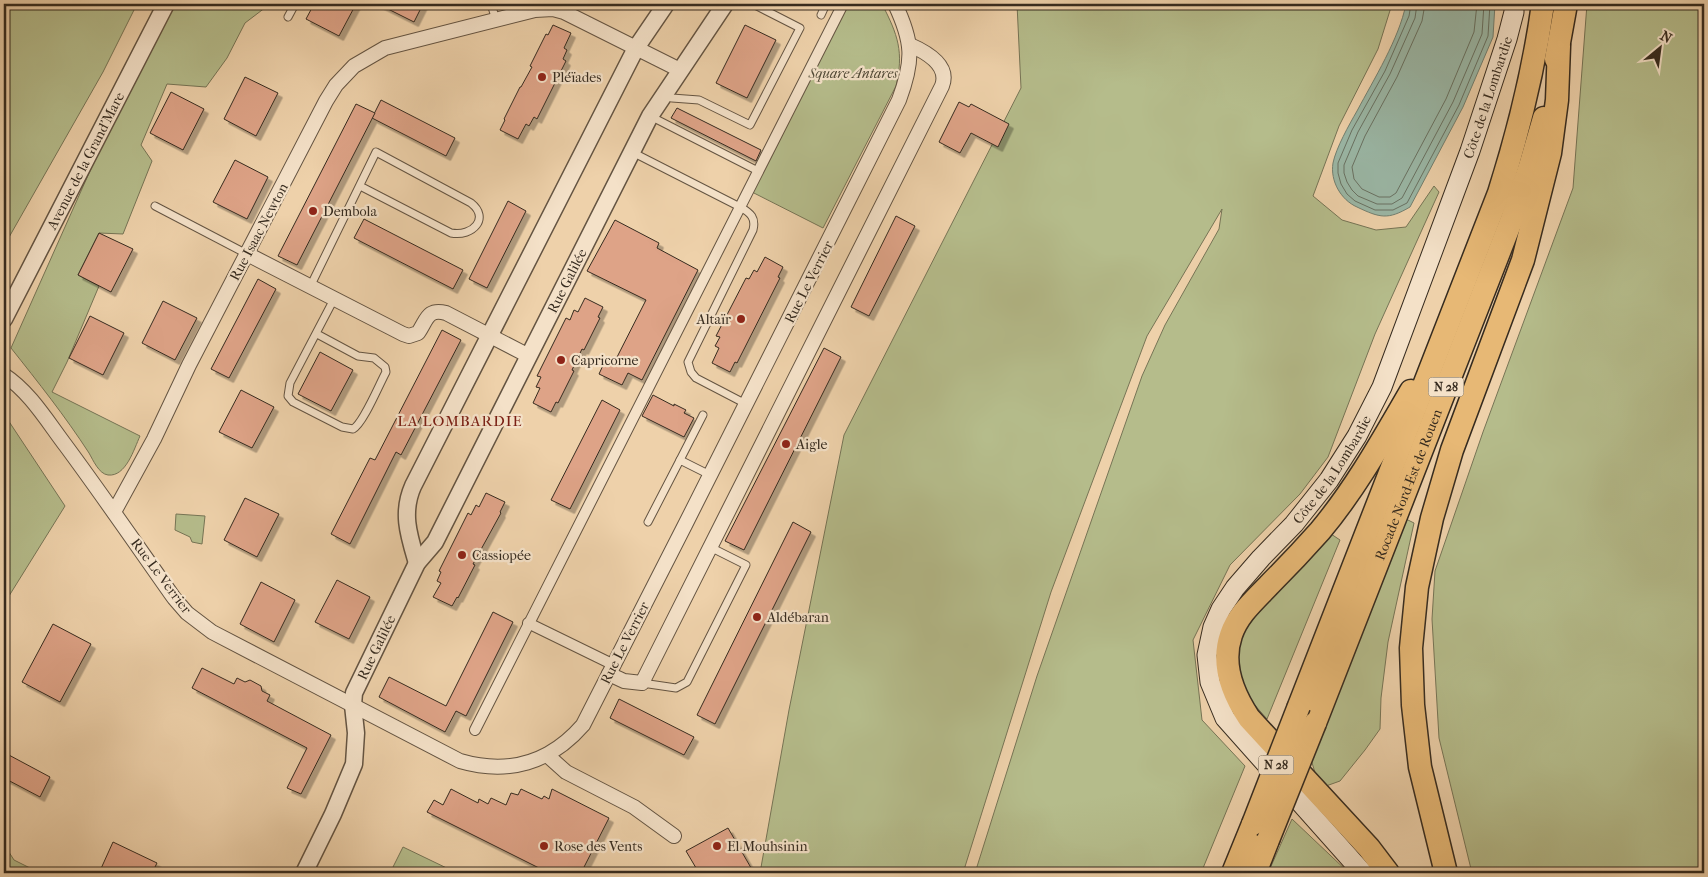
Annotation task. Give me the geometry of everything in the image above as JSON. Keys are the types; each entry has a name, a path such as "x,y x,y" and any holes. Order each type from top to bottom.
{"highway":[{"name":"Rocade Nord-Est de Rouen","path":"1255,873 1261,832 1299,706 1481,242 1516,140 1530,82 1543,4"},
{"name":"Rocade Nord-Est de Rouen","path":"1234,873 1261,832 1315,723 1512,219 1543,122 1566,4"},
{"path":"1446,873 1420,767 1413,705 1411,648 1417,587 1432,518 1452,450 1495,337 1525,250 1550,153 1557,100 1559,46"},
{"path":"1388,873 1369,848 1249,718 1238,702 1231,685 1228,666 1229,647 1232,632 1243,612 1319,532 1354,486 1444,336"}],"main road":[{"name":"Côte de la Lombardie","path":"1362,873 1225,718 1210,682 1207,655 1213,627 1220,609 1235,588 1294,524 1329,480 1357,436 1382,387 1470,151 1507,39 1514,12 1514,4"}],"street":[{"name":"Avenue de la Grand'Mare","path":"4,319 166,4"},
{"path":"417,562 409,536 406,512 407,499 636,48 666,4"},
{"name":"Rue Galilée","path":"352,705 354,693 417,562 435,542 650,116 726,4"},
{"path":"475,730 843,4"},
{"path":"528,623 612,670 624,681 642,683 943,82 944,76 939,63 910,45 895,4"},
{"name":"Rue Isaac Newton","path":"114,512 154,439 182,379 326,100 349,70 385,48 535,10 553,9 564,12 680,70"},
{"name":"Rue Le Verrier","path":"114,512 174,598 199,623 212,632 460,761 476,766 506,767 522,764 547,755 572,737 583,725 612,670 899,100 908,69 910,45"},
{"path":"247,254 409,336 418,333 427,316 432,312 440,311 529,356"},
{"path":"4,375 27,394 114,512"},
{"path":"304,873 338,806 354,764 356,733 352,705"},
{"path":"547,755 566,772 634,807 674,836"}],"lane":[{"path":"288,17 295,4"},
{"path":"491,4 496,20"},
{"path":"663,96 699,100 750,125 800,28 753,4"},
{"path":"821,15 826,4"},
{"path":"650,116 758,171"},
{"path":"310,286 376,152 470,203 476,208 478,213 476,225 464,234 451,233 360,186"},
{"path":"632,152 740,208 751,214 754,218 753,230 688,362 691,372 696,378 747,404"},
{"path":"155,206 247,254"},
{"path":"317,334 358,356 374,358 385,367 386,372 359,425 353,429 348,429 334,423 293,402 288,396 290,384 334,299"},
{"path":"648,522 703,415"},
{"path":"680,460 710,475"},
{"path":"642,683 676,688 683,686 687,682 746,565 710,547"}],"green space":[{"path":"4,4 137,4 103,72 4,246"},
{"path":"170,4 270,4 245,23 227,58 206,87 167,84 141,145 152,161 123,234 99,233 78,275 99,286 67,362 52,392 140,436 132,455 120,472 108,475 97,466 61,412 11,348 102,144"},
{"name":"Square Antares","path":"838,4 882,4 896,35 899,63 896,86 823,228 746,189"},
{"path":"1017,4 1392,4 1378,49 1339,126 1313,196 1342,220 1376,230 1406,227 1434,186 1439,192 1375,334 1328,457 1300,494 1230,565 1193,640 1202,720 1245,766 1201,873 975,873 1037,676 1142,376 1165,325 1219,229 1222,209 1147,336 1051,592 963,873 760,873 789,710 844,435 1021,88"},
{"path":"1587,4 1704,4 1704,873 1472,873 1439,738 1432,619 1435,571 1483,432 1573,188"},
{"path":"4,414 65,506 4,604"},
{"path":"176,514 205,516 202,544 192,542 190,537 175,530"},
{"path":"1406,519 1414,523 1388,642 1381,698 1380,729 1340,781 1326,786 1316,776 1310,756"},
{"path":"1328,532 1340,540 1267,719 1253,703 1239,677 1235,657 1242,631"},
{"path":"1292,819 1349,873 1268,873"},
{"path":"4,847 14,860 40,873 4,873"},
{"path":"403,847 457,873 390,873"}],"water":[{"path":"1406,4 1495,4 1493,37 1463,107 1410,207 1396,214 1384,216 1365,211 1346,200 1335,183 1333,163 1343,137 1392,45"}],"building":[{"path":"314,4 356,4 339,36 306,19"},
{"path":"378,4 423,4 414,22"},
{"name":"Pléïades","path":"553,25 571,33 564,48 567,50 563,59 566,61 537,119 534,117 529,126 526,124 518,139 500,130 520,87 532,67 530,66 546,34 548,35"},
{"path":"745,25 776,40 747,98 716,83"},
{"path":"245,77 278,93 256,136 224,119"},
{"path":"171,92 204,109 183,150 150,133"},
{"path":"381,100 455,138 446,156 372,118"},
{"path":"959,102 969,107 971,104 1009,124 998,147 971,133 960,153 939,142"},
{"name":"Dembola","path":"356,104 375,113 297,265 278,256"},
{"path":"677,108 761,150 756,161 671,118"},
{"path":"235,160 268,177 247,219 213,202"},
{"path":"508,201 526,211 487,288 469,279"},
{"path":"896,216 915,226 869,316 851,307"},
{"path":"364,219 463,270 453,289 354,238"},
{"path":"615,220 659,243 657,248 698,270 642,380 628,373 622,385 599,374 605,361 613,365 646,300 587,271"},
{"path":"99,233 133,249 111,292 78,275"},
{"name":"Altaïr","path":"765,257 783,267 778,277 780,278 737,363 735,362 730,372 712,363 719,348 715,346 720,337 716,336 746,278 749,279 754,270 757,272"},
{"path":"258,279 276,289 229,378 211,369"},
{"name":"Capricorne","path":"585,298 603,307 598,317 600,318 584,350 582,349 572,370 574,371 558,403 556,402 551,412 533,403 540,388 536,387 541,377 537,376 566,318 570,320 574,310 578,312"},
{"path":"163,301 197,318 175,360 142,343"},
{"path":"90,316 124,333 103,375 69,358"},
{"path":"442,330 461,340 401,455 396,452 350,544 331,534 370,458 375,460"},
{"name":"Aigle","path":"824,348 841,357 744,550 725,541"},
{"path":"320,352 353,370 331,411 298,394"},
{"path":"241,390 274,407 252,448 219,432"},
{"path":"653,395 686,410 684,413 694,418 684,437 642,416"},
{"path":"602,400 620,410 570,509 551,500"},
{"name":"Cassiopée","path":"486,493 505,502 473,564 475,565 452,606 433,597 441,583 437,581 441,572 439,571 468,513 471,515 476,505 479,507"},
{"path":"245,498 279,514 257,557 224,540"},
{"name":"Aldébaran","path":"793,522 811,532 715,724 697,715"},
{"path":"337,580 370,597 349,639 315,622"},
{"path":"261,582 295,600 274,642 240,624"},
{"path":"493,612 513,622 466,716 456,711 445,732 379,697 389,677 446,706"},
{"path":"53,624 91,644 60,702 22,682"},
{"path":"202,668 234,684 237,678 245,682 250,680 261,686 262,691 270,695 267,701 331,735 301,794 287,788 307,748 192,688"},
{"path":"619,699 694,737 684,755 610,718"},
{"path":"7,754 50,777 40,797 4,778 4,760"},
{"name":"Rose des Vents","path":"451,789 478,803 479,799 488,804 491,798 506,805 511,793 518,795 521,789 542,799 544,796 549,799 552,789 609,818 581,873 549,873 427,812 434,800 443,805"},
{"name":"El Mouhsinin","path":"728,828 754,873 699,873 686,851"},
{"path":"113,842 157,863 152,873 99,873"}],"place":[{"name":"Pléïades","path":"542,77"},
{"name":"Dembola","path":"313,211"},
{"name":"Altaïr","path":"741,319"},
{"name":"Capricorne","path":"561,360"},
{"name":"Aigle","path":"786,444"},
{"name":"Cassiopée","path":"462,555"},
{"name":"Aldébaran","path":"757,617"},
{"name":"Rose des Vents","path":"544,846"},
{"name":"El Mouhsinin","path":"717,846"}],"district":[{"name":"LA LOMBARDIE","path":"460,421"}]}
